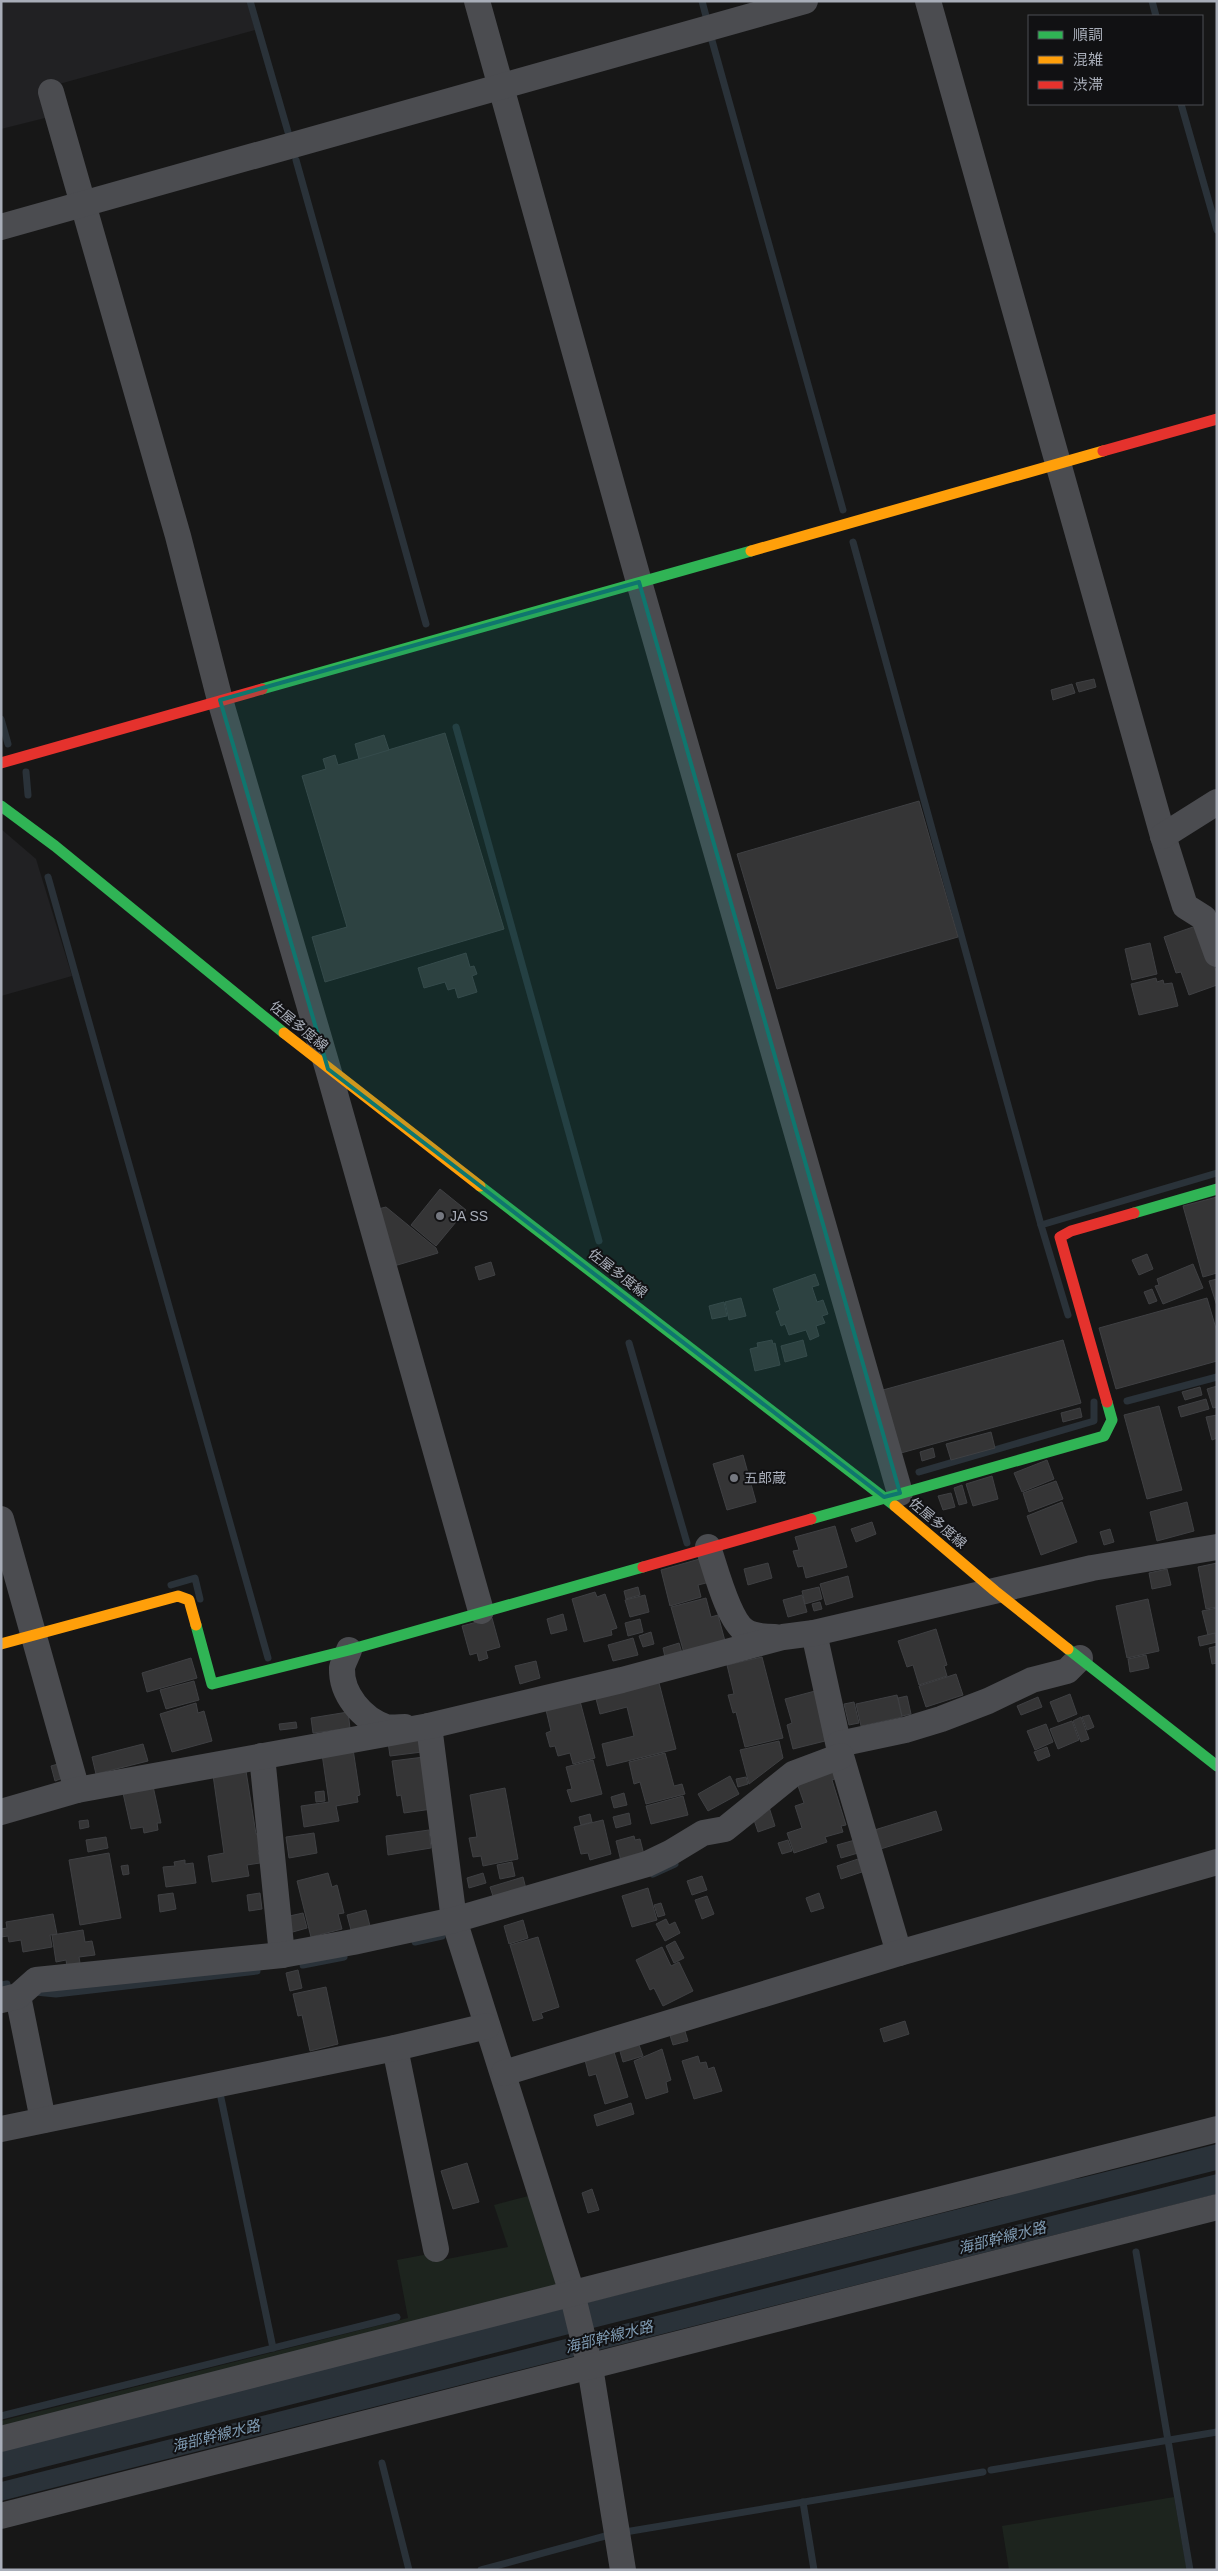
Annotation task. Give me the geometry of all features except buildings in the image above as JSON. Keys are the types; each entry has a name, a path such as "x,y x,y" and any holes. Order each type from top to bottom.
{"street":[{"path":"477,1 892,1495"},
{"path":"1,228 805,1"},
{"path":"928,1 1057,466 1184,906 1204,918 1217,954"},
{"path":"51,92 178,536 220,700 328,1069 480,1611"},
{"path":"1,763 639,582 1057,466 1217,419"},
{"path":"1163,836 1217,802"},
{"name":"佐屋多度線","path":"1,806 55,846 328,1069 892,1495 995,1591 1217,1766"},
{"path":"1,1644 178,1596 189,1600 212,1684 349,1650 480,1611 1104,1436 1112,1420 1060,1237 1070,1231 1217,1189"},
{"path":"1,1519 77,1790"},
{"path":"708,1547 735,1621 745,1632 759,1637 783,1637 814,1633 1092,1568 1217,1547"},
{"path":"814,1633 840,1750 899,1953"},
{"path":"1,1812 77,1790 429,1726 622,1680 783,1637"},
{"path":"349,1650 342,1667 344,1686 350,1700 387,1727 429,1726"},
{"path":"43,2120 10,1998 36,1980 282,1954 454,1920 646,1864 670,1853 703,1833 724,1829 793,1774 840,1750 941,1719 1032,1680 1067,1671 1080,1658"},
{"path":"429,1726 454,1920 487,2026 504,2073 573,2296 589,2363 623,2570"},
{"path":"262,1756 282,1954"},
{"path":"504,2073 899,1953 1217,1862"},
{"path":"1,2128 396,2048 487,2026"},
{"path":"396,2048 436,2249"},
{"path":"1,2439 573,2296 1217,2129"},
{"path":"1,2516 589,2363 1217,2207"}],"highlighted area":[{"path":"639,582 900,1493 884,1497 328,1069 220,700"}],"shaded area":[{"path":"1,1 247,1 255,30 41,89 49,117 1,129"},
{"path":"1,829 36,859 72,976 1,996"},
{"path":"532,2195 560,2281 554,2289 1,2431 1,2421 408,2318 397,2260 439,2252 442,2260 508,2247 494,2205"},
{"path":"1174,2497 1187,2570 1009,2570 1002,2526"}],"water":[{"path":"1217,2144 1217,2170 1,2478 1,2450 998,2199 1036,2185 1081,2178"},
{"name":"海部幹線水路","path":"1217,2174 1217,2194 1,2501 1,2482"}],"waterway":[{"path":"250,1 288,132"},
{"path":"702,1 707,20"},
{"path":"1152,1 1156,15"},
{"path":"711,37 843,510"},
{"path":"1181,105 1217,230"},
{"path":"296,160 426,624"},
{"path":"853,542 1041,1225"},
{"path":"1,719 8,744"},
{"path":"456,727 599,1241"},
{"path":"26,772 28,795"},
{"path":"48,877 268,1658"},
{"path":"1068,1315 1041,1225 1217,1173"},
{"path":"629,1343 687,1543"},
{"path":"1127,1401 1217,1377"},
{"path":"919,1472 1094,1421 1094,1402"},
{"path":"171,1585 195,1578 200,1599"},
{"path":"653,1874 675,1864"},
{"path":"415,1942 442,1936"},
{"path":"303,1965 344,1957"},
{"path":"35,1992 56,1994 257,1971"},
{"path":"1,1985 7,1984"},
{"path":"221,2098 273,2348"},
{"path":"1136,2252 1190,2570"},
{"path":"1,2416 397,2317"},
{"path":"991,2470 1217,2432"},
{"path":"382,2463 409,2570"},
{"path":"625,2532 983,2472"},
{"path":"803,2502 814,2570"},
{"path":"481,2570 609,2535"}],"traffic: fast":[{"path":"262,689 751,551"},
{"path":"1,806 55,846 284,1033"},
{"path":"480,1186 895,1506"},
{"path":"1134,1213 1217,1189"},
{"path":"811,1519 1104,1436 1112,1420 1107,1402"},
{"path":"196,1625 212,1684 349,1650 643,1567"},
{"path":"1068,1649 1217,1766"}],"traffic: slow":[{"path":"751,551 1103,451"},
{"path":"284,1033 480,1186"},
{"path":"895,1506 995,1591 1068,1649"},
{"path":"1,1644 178,1596 189,1600 196,1625"}],"traffic: jam":[{"path":"1103,451 1217,419"},
{"path":"1,763 262,689"},
{"path":"1107,1402 1060,1237 1071,1231 1134,1213"},
{"path":"643,1567 811,1519"}],"place":[{"name":"JA SS","path":"440,1216"},
{"name":"五郎蔵","path":"734,1478"}]}
